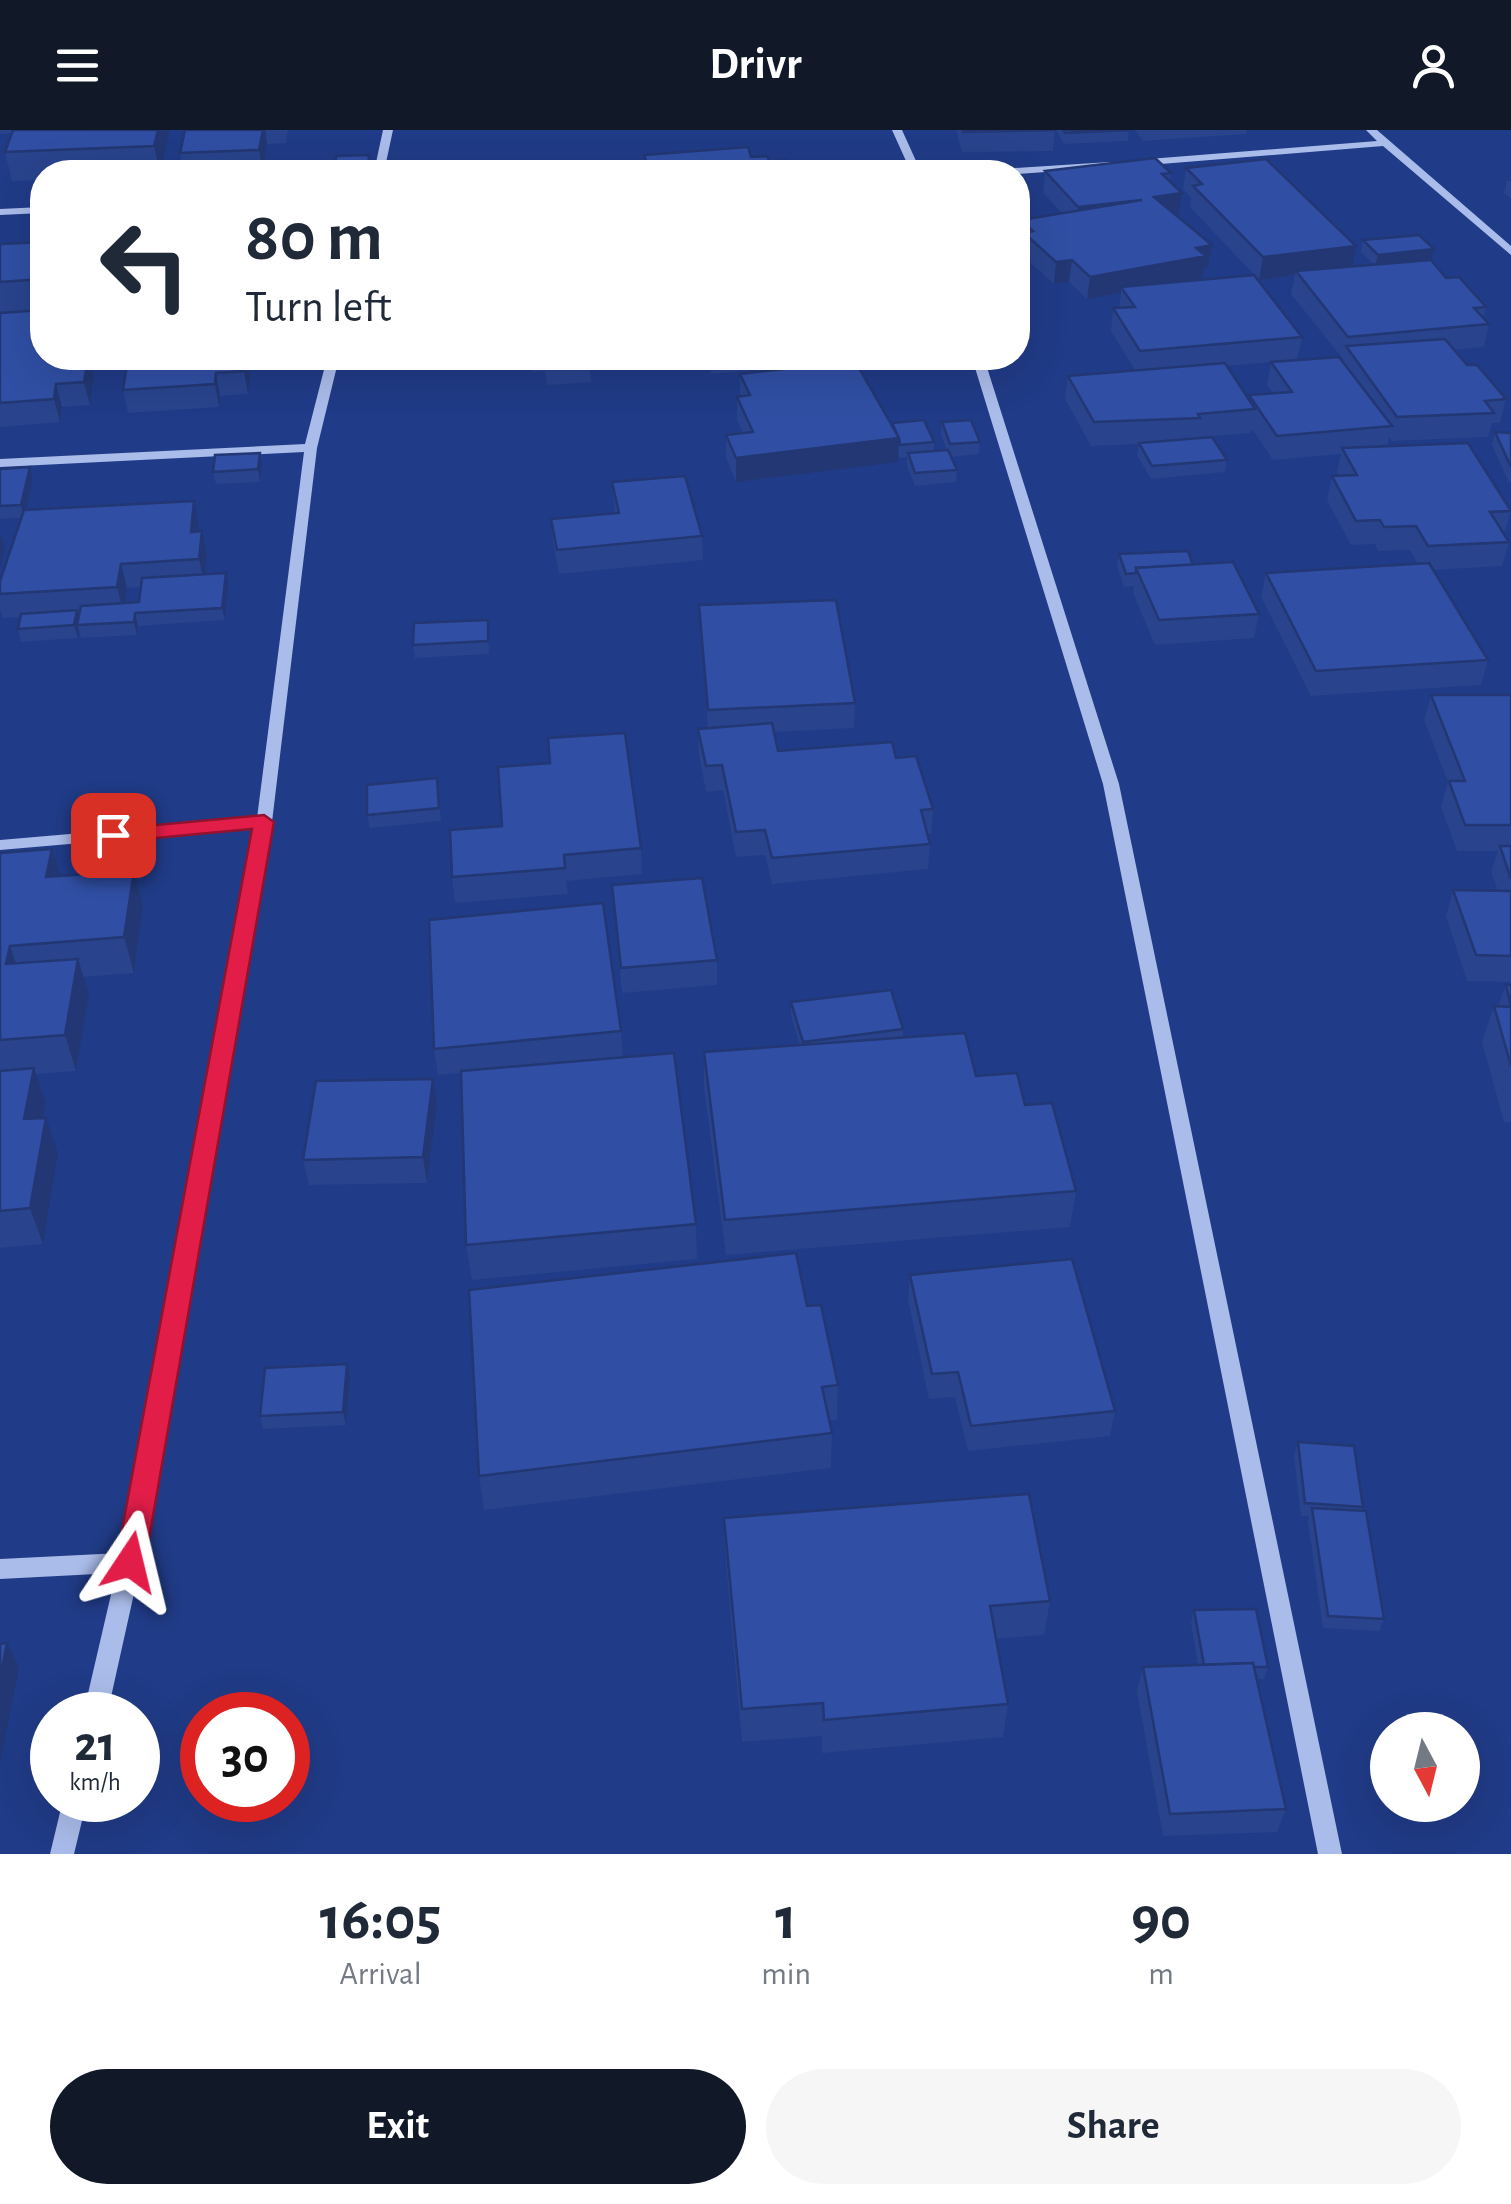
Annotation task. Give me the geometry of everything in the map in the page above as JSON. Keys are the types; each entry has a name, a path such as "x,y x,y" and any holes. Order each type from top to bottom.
{"street":[{"path":"382,160 388,130"},
{"path":"897,130 911,160"},
{"path":"1370,130 1511,252"},
{"path":"1030,170 1385,144"},
{"path":"0,212 30,211"},
{"path":"100,1692 130,1562 264,822 311,448 330,370"},
{"path":"982,370 1111,784 1330,1854"},
{"path":"0,463 311,448"},
{"path":"0,846 264,822"},
{"path":"0,1569 130,1562"},
{"path":"62,1854 70,1822"}],"building":[{"path":"13,130 158,130 154,146 5,152"},
{"path":"185,130 263,130 259,150 180,153"},
{"path":"963,130 1055,130 963,132"},
{"path":"1063,130 1129,130 1065,133"},
{"path":"748,147 751,157 767,156 769,160 646,160 644,155"},
{"path":"369,155 369,160 336,160 336,156"},
{"path":"1155,158 1171,173 1162,174 1182,193 1154,197 1212,245 1196,248 1206,256 1090,277 1072,260 1056,262 1030,238 1030,219 1142,200 1078,207 1045,171"},
{"path":"1266,159 1356,246 1263,257 1193,186 1202,184 1186,168"},
{"path":"1419,235 1434,249 1378,255 1363,240"},
{"path":"30,243 30,280 0,282 0,244"},
{"path":"1431,260 1446,278 1459,277 1486,307 1474,308 1489,324 1348,337 1296,271"},
{"path":"1254,275 1302,337 1140,351 1113,308 1135,307 1121,287"},
{"path":"30,311 30,370 86,370 84,382 56,384 54,399 0,403 0,313"},
{"path":"1445,339 1467,365 1477,365 1506,399 1485,401 1494,413 1397,417 1346,346"},
{"path":"1339,357 1392,426 1277,436 1249,395 1292,392 1271,362"},
{"path":"1225,363 1255,409 1198,414 1200,418 1094,422 1068,376"},
{"path":"126,370 244,370 216,373 215,384 123,390"},
{"path":"860,370 899,438 736,458 726,435 753,432 737,397 750,395 740,374"},
{"path":"924,420 934,442 900,445 892,423"},
{"path":"971,420 980,442 950,444 942,422"},
{"path":"1495,432 1511,433 1511,467"},
{"path":"1212,437 1227,460 1152,466 1139,443"},
{"path":"1468,443 1511,511 1490,512 1509,542 1428,546 1416,526 1384,527 1380,520 1356,521 1332,476 1357,475 1342,448"},
{"path":"948,450 957,470 915,473 908,453"},
{"path":"260,453 258,469 213,472 215,455"},
{"path":"30,467 21,505 0,506 0,469"},
{"path":"685,476 702,536 557,550 551,519 619,513 612,482"},
{"path":"194,501 191,532 202,531 199,559 121,564 117,587 0,594 0,581 24,510"},
{"path":"1188,551 1193,565 1136,568 1136,573 1126,574 1119,554"},
{"path":"1233,562 1259,614 1159,620 1136,568"},
{"path":"1429,563 1488,660 1316,671 1266,573"},
{"path":"226,573 222,608 135,613 134,622 77,625 81,606 139,602 142,578"},
{"path":"836,600 855,703 708,710 699,605"},
{"path":"77,610 74,625 18,629 21,614"},
{"path":"488,620 488,641 413,645 414,623"},
{"path":"1431,695 1511,695 1511,825 1465,825 1449,781 1465,781"},
{"path":"772,723 778,751 892,742 896,758 916,756 933,809 921,810 930,844 772,858 765,830 736,832 722,765 706,766 698,729"},
{"path":"625,733 641,848 564,855 565,868 452,877 450,830 502,826 498,767 550,763 548,738"},
{"path":"437,778 439,808 367,815 367,785"},
{"path":"1500,846 1511,846 1511,879"},
{"path":"52,849 46,877 134,871 124,937 10,946 6,964 78,959 65,1035 0,1040 0,853"},
{"path":"702,878 717,960 621,968 612,885"},
{"path":"1453,890 1511,891 1511,956 1476,955"},
{"path":"603,903 621,1031 434,1049 429,920"},
{"path":"891,990 903,1029 803,1042 791,1002"},
{"path":"1494,1006 1511,1007 1511,1066"},
{"path":"965,1033 976,1076 1017,1073 1025,1105 1052,1103 1076,1191 725,1220 704,1052"},
{"path":"674,1053 696,1224 466,1245 461,1071"},
{"path":"34,1068 24,1119 46,1118 30,1208 0,1211 0,1071"},
{"path":"433,1079 423,1157 303,1160 316,1081"},
{"path":"796,1253 807,1306 821,1305 838,1385 822,1387 832,1433 479,1476 469,1290"},
{"path":"1072,1259 1115,1411 971,1426 958,1372 932,1374 910,1275"},
{"path":"347,1364 343,1412 260,1416 265,1368"},
{"path":"1298,1442 1354,1446 1363,1507 1305,1503"},
{"path":"1029,1494 1050,1601 990,1606 1008,1704 824,1720 823,1703 742,1709 724,1518"},
{"path":"1312,1508 1366,1511 1384,1619 1328,1616"},
{"path":"1256,1609 1268,1667 1253,1667 1253,1663 1204,1665 1194,1610"},
{"path":"7,1643 0,1679 0,1644"},
{"path":"1253,1663 1286,1809 1170,1814 1143,1667"}],"route":[{"path":"113,835 264,822 130,1562"}]}
